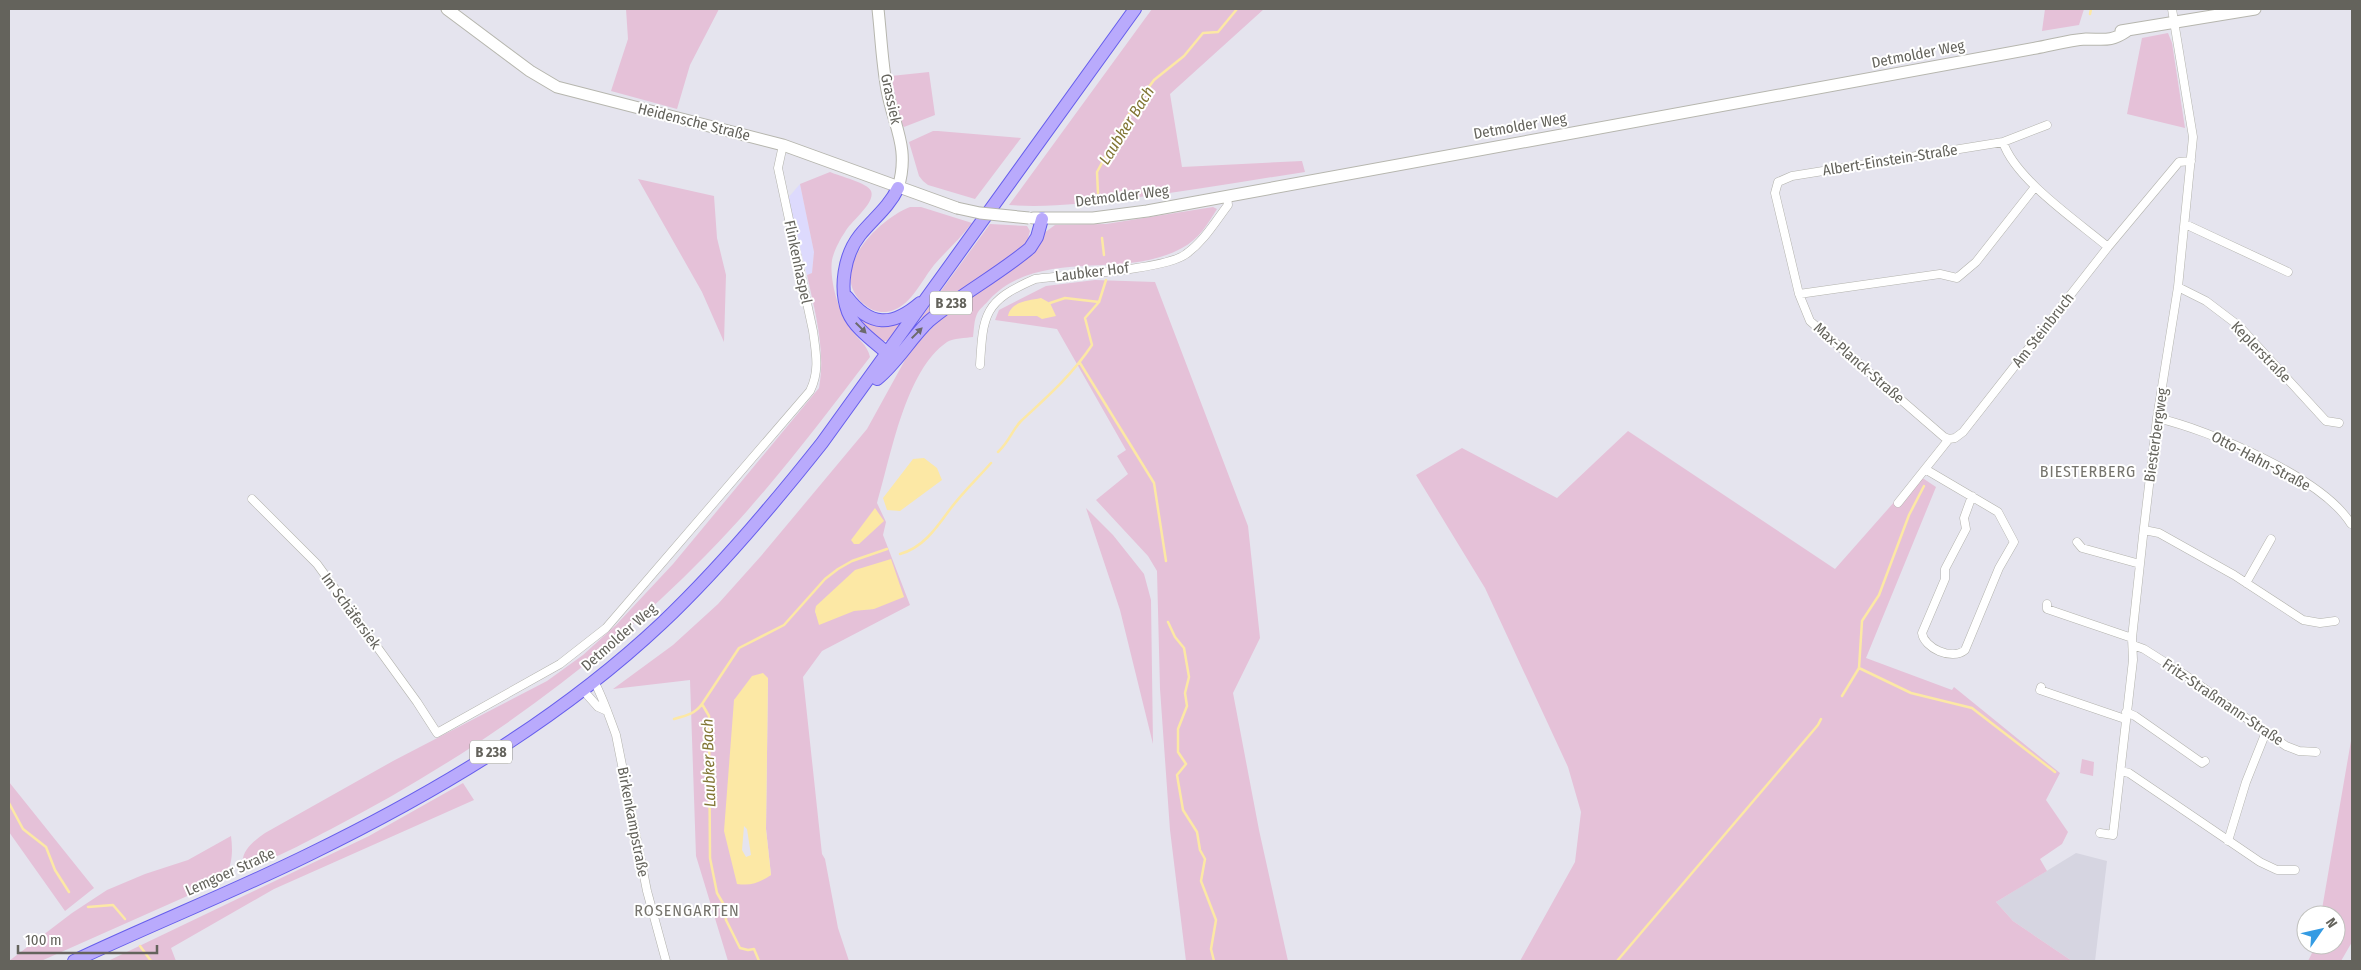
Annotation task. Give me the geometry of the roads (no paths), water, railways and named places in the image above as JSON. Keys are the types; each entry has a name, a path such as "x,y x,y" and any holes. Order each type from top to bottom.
{"main road":[{"name":"B 238","path":"860,393 1135,9"},
{"path":"888,354 854,322 848,312 845,296 845,267 851,250 861,234 892,200 898,188"},
{"name":"B 238","path":"860,393 887,370 908,342 944,309 1030,248 1037,237 1035,218"},
{"path":"845,296 854,307 867,317 878,321 900,317 930,295"},
{"name":"Detmolder Weg","path":"396,808 456,775 522,733 594,681 662,623 722,562 775,502 860,393"},
{"name":"Lemgoer Straße","path":"80,960 310,854 396,808"}],"street":[{"name":"Heidensche Straße","path":"447,9 530,71 557,87 783,145 957,208"},
{"name":"Grassiek","path":"878,9 887,90 904,154 904,167 898,188"},
{"name":"Biesterbergweg","path":"2100,833 2113,835 2121,771 2140,564 2157,418 2178,287 2193,137 2172,9"},
{"name":"Detmolder Weg","path":"957,208 980,213 1035,218 1069,219 1120,215 2086,39 2102,41 2118,38 2127,31 2255,9"},
{"name":"Albert-Einstein-Straße","path":"1778,182 1792,176 2003,142 2047,125"},
{"path":"2003,142 2007,155 2035,187 2108,246"},
{"name":"Flinkenhaspel","path":"783,145 778,168 812,331 816,358 815,380"},
{"name":"Am Steinbruch","path":"1898,503 1949,439 1955,438 1963,432 2108,246 2179,162 2190,161"},
{"name":"Max-Planck-Straße","path":"1778,182 1775,193 1798,294 1810,321 1944,437 1949,439"},
{"path":"1798,294 1940,274 1957,278 1976,262 2035,187"},
{"name":"Laubker Hof","path":"980,366 982,325 986,316 1002,297 1018,286 1035,279 1155,265 1184,255 1203,240 1228,205 1227,197"},
{"path":"2185,224 2288,272"},
{"name":"Keplerstraße","path":"2178,287 2206,301 2239,326 2326,421 2338,423"},
{"name":"Detmolder Weg","path":"438,733 560,664 606,628 810,391 815,380"},
{"name":"Otto-Hahn-Straße","path":"2157,418 2208,433 2301,480 2332,500 2351,524"},
{"path":"1925,469 1972,496 1998,512 2014,542 2000,568 1964,650 1961,653 1953,654 1929,647 1923,640 1922,633 1945,579 1945,569 1966,529 1964,518 1972,496"},
{"name":"Im Schäfersiek","path":"252,499 317,564 418,702 438,733"},
{"path":"2144,530 2160,533 2246,583 2303,620 2320,623 2335,621"},
{"path":"2246,583 2271,539"},
{"path":"2077,542 2082,548 2140,564"},
{"name":"Fritz-Straßmann-Straße","path":"2047,604 2047,609 2133,641 2290,748 2299,751 2316,752"},
{"name":"Birkenkampstraße","path":"594,681 606,704 616,735 647,891 666,961"},
{"path":"2041,687 2040,690 2125,716 2135,716 2202,763 2204,761"},
{"path":"582,690 598,707 607,711"},
{"path":"2228,841 2246,782 2266,732"},
{"path":"2121,771 2129,773 2268,867 2277,870 2295,870"}],"waterway":[{"name":"Laubker Bach","path":"1098,193 1097,172 1127,117 1154,80 1184,56 1203,33 1218,32 1237,9"},
{"path":"2090,14 2091,9"},
{"name":"Laubker Bach","path":"1102,238 1104,255"},
{"name":"Laubker Bach","path":"998,452 1018,424 1068,376 1092,345 1085,318 1099,302 1106,280"},
{"path":"1050,303 1065,298 1099,302"},
{"path":"1080,363 1154,483 1166,561"},
{"name":"Laubker Bach","path":"900,554 921,543 991,463"},
{"path":"1842,696 1859,668 1862,621 1879,595 1909,515 1924,486"},
{"name":"Laubker Bach","path":"759,961 754,949 740,948 726,920 724,905 717,893 710,858 709,716 702,704 739,648 784,625 825,579 838,569 852,561 887,549"},
{"path":"1168,622 1175,637 1184,648 1189,677 1185,693 1187,706 1178,729 1178,752 1186,764 1177,775 1183,810 1197,832 1200,850 1205,859 1201,881 1216,920 1211,949 1214,961"},
{"path":"1859,668 1911,693 1972,708 2055,772"},
{"path":"674,719 686,716 702,704"},
{"path":"1617,961 1818,725 1821,719"},
{"path":"9,803 23,829 46,847 55,870 69,892"},
{"path":"88,907 113,905 125,919"},
{"path":"140,946 151,961"}],"district":[{"name":"BIESTERBERG","path":"2088,471"},
{"name":"ROSENGARTEN","path":"687,910"}]}
